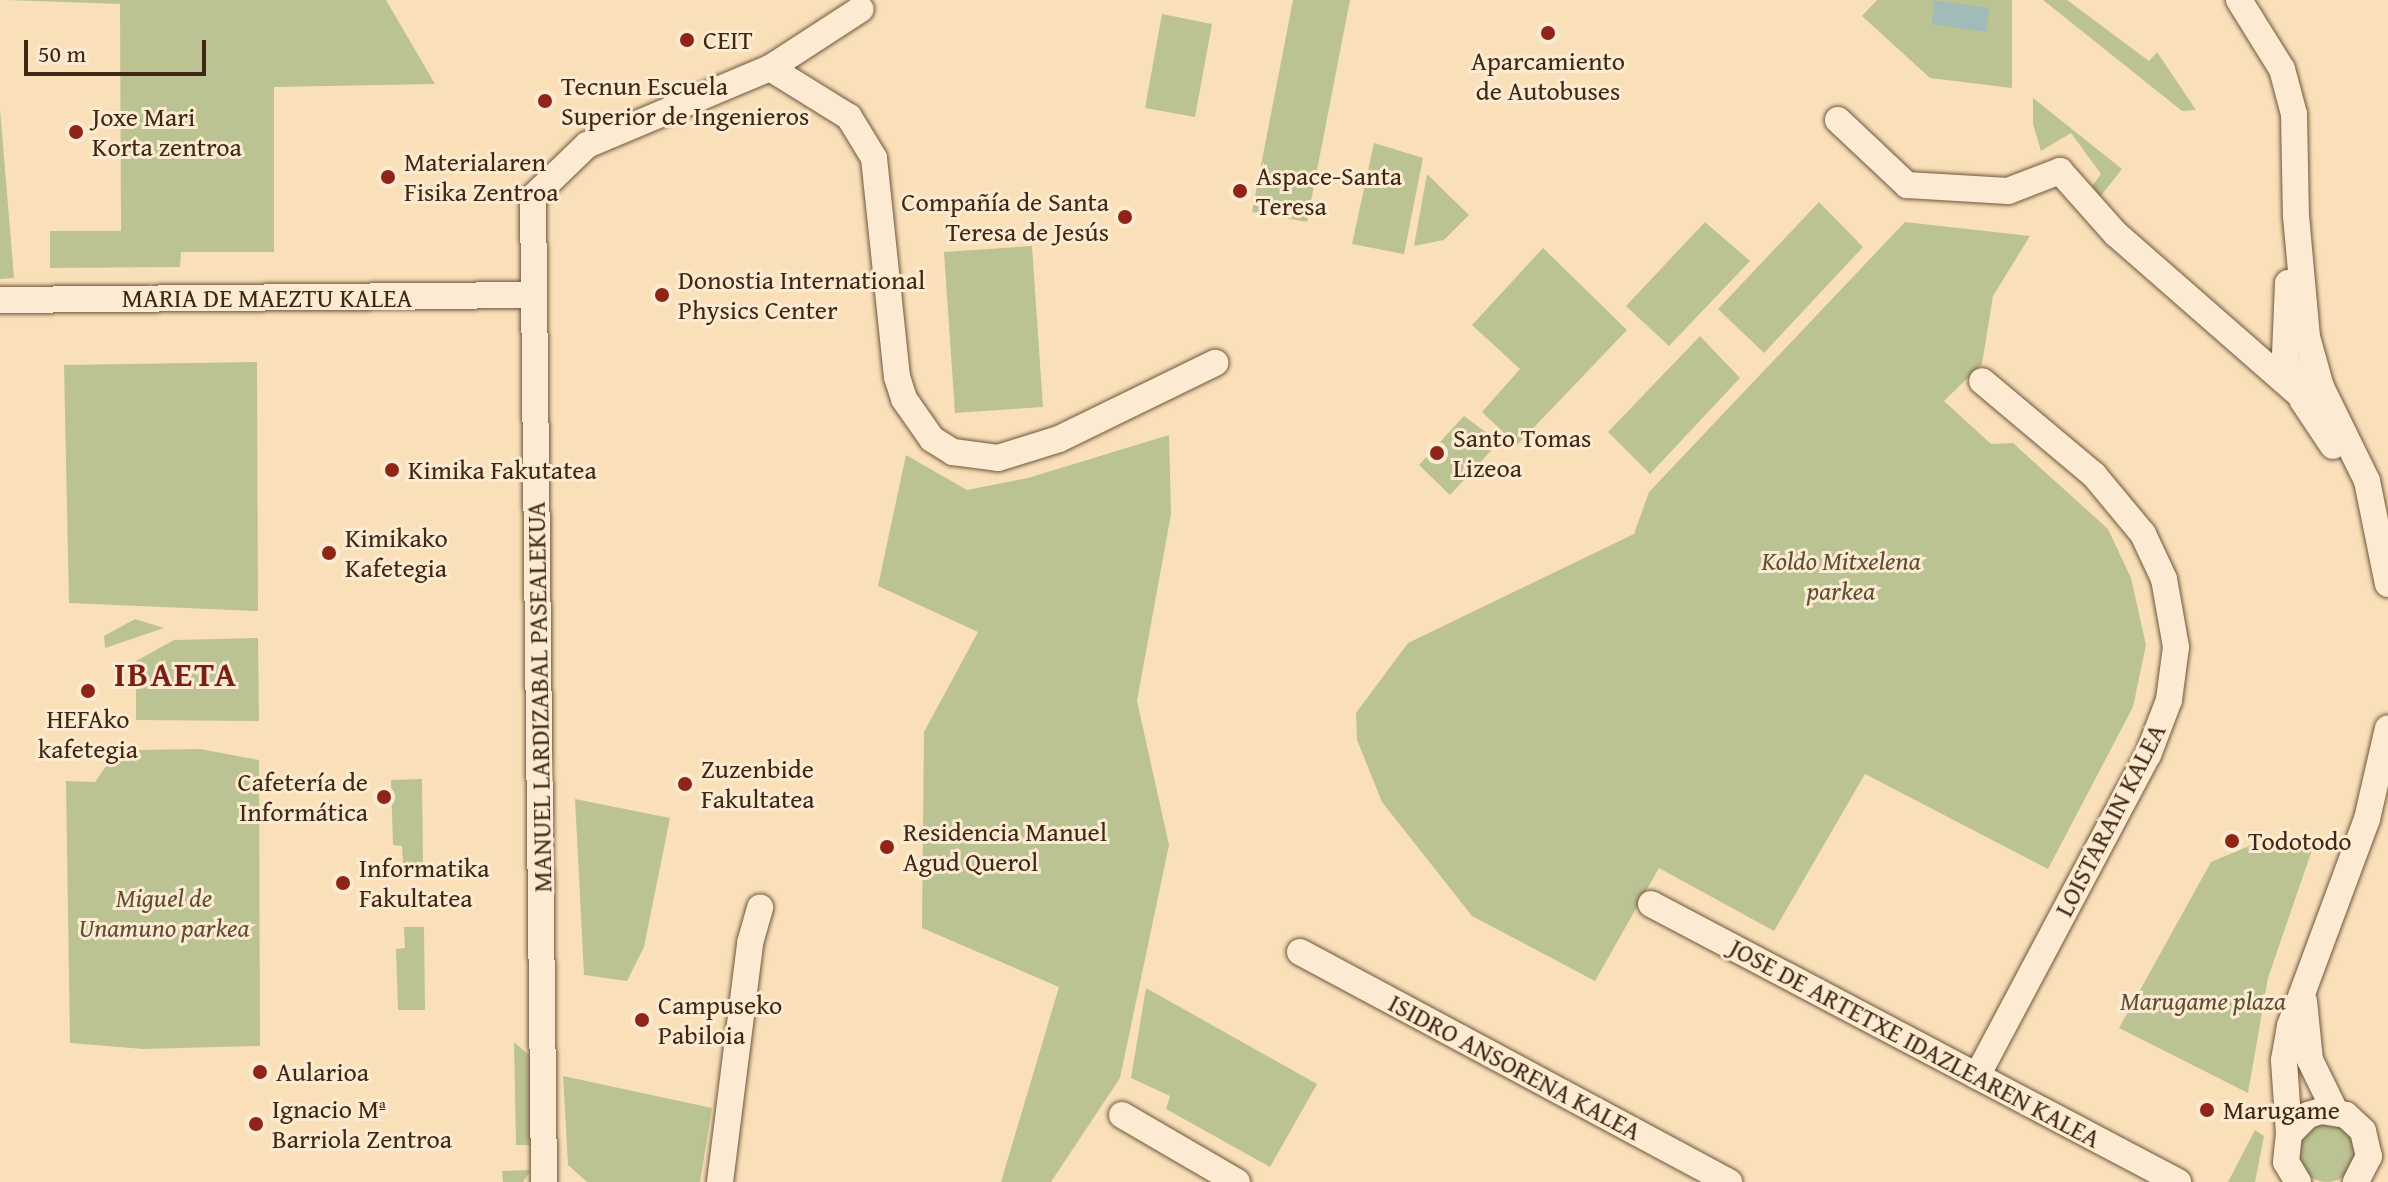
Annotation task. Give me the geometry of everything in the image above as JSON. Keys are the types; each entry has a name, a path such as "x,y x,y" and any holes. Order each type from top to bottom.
{"street":[{"path":"2239,0 2282,69 2294,114 2296,216 2312,354 2321,387 2367,481 2388,584"},
{"name":"MANUEL LARDIZABAL PASEALEKUA","path":"544,1182 533,197 587,145 770,68 861,9"},
{"path":"770,68 849,117 874,158 897,377 904,399 932,439 953,452 998,458 1059,439 1215,363"},
{"path":"1838,120 1907,185 2008,191 2060,171 2116,234 2217,317 2299,394"},
{"path":"2296,216 2289,234 2285,356 2299,394 2375,521"},
{"name":"MARIA DE MAEZTU KALEA","path":"0,300 534,295"},
{"path":"2217,317 2285,331 2312,354"},
{"name":"LOISTARAIN KALEA","path":"1977,1076 2148,755 2169,700 2176,647 2164,579 2143,534 2094,475 1982,381"},
{"path":"2289,1175 2284,1060 2304,991 2367,819 2388,728"},
{"name":"JOSE DE ARTETXE IDAZLEAREN KALEA","path":"1651,904 2178,1182"},
{"path":"720,1182 750,943 760,907"},
{"name":"ISIDRO ANSORENA KALEA","path":"1300,952 1729,1182"},
{"path":"2304,991 2310,1060 2335,1111 2363,1131 2388,1142"},
{"path":"2289,1134 2308,1115 2335,1111"},
{"path":"1122,1115 1237,1182"},
{"path":"2357,1181 2369,1156 2363,1131"},
{"path":"2357,1181 2388,1171"}],"green space":[{"path":"7,0 386,0 435,84 274,87 274,252 181,252 180,267 50,268 50,231 121,231 120,4"},
{"path":"1293,0 1350,0 1307,222 1252,212"},
{"path":"1877,0 2012,0 2012,88 1930,78 1862,16"},
{"path":"2043,0 2067,0 2149,61 2157,52 2196,110 2182,111"},
{"path":"1162,14 1212,24 1195,117 1145,108"},
{"path":"2033,98 2122,169 2100,197 2092,186 2101,174 2071,133 2041,151 2033,124"},
{"path":"0,109 14,278 0,279"},
{"path":"1374,143 1423,158 1404,254 1352,244"},
{"path":"1427,174 1469,215 1444,240 1414,246"},
{"path":"1819,202 1863,247 1764,353 1718,309"},
{"path":"1705,222 1750,261 1669,346 1626,306"},
{"name":"Koldo Mitxelena parkea","path":"1905,222 2030,236 1993,296 1982,364 1944,401 1991,444 2013,443 2108,529 2131,578 2146,645 2133,707 2048,869 1865,774 1774,931 1659,868 1595,981 1472,916 1382,802 1357,740 1356,713 1408,643 1634,534 1649,492"},
{"path":"1032,246 1043,407 955,413 944,252"},
{"path":"1543,248 1627,330 1517,445 1482,412 1520,369 1472,325"},
{"path":"1700,336 1740,378 1650,474 1608,432"},
{"path":"257,362 258,611 69,603 64,365"},
{"path":"1464,416 1499,442 1450,495 1419,465"},
{"path":"1169,435 1171,514 1137,701 1169,845 1120,1078 1051,1182 1001,1182 1059,987 922,928 924,732 978,632 878,586 906,455 967,490 1028,478"},
{"path":"135,619 164,628 105,648 104,636"},
{"path":"258,638 259,721 136,720 136,661 174,640"},
{"name":"Miguel de Unamuno parkea","path":"200,749 259,760 260,1046 143,1049 70,1043 66,781 95,782 111,759 139,750"},
{"path":"422,779 423,864 403,864 402,846 393,845 391,780"},
{"path":"575,799 670,818 644,947 627,981 584,975"},
{"name":"Marugame plaza","path":"2249,846 2312,850 2268,978 2248,1093 2119,1028 2211,862"},
{"path":"404,927 424,927 425,1010 398,1010 396,949 405,948"},
{"path":"1146,988 1317,1084 1270,1167 1166,1109 1170,1096 1131,1078"},
{"path":"514,1042 530,1056 530,1145 516,1145"},
{"path":"563,1076 712,1108 700,1182 587,1182 568,1165"},
{"path":"2327,1124 2347,1133 2356,1153 2347,1173 2327,1182 2307,1173 2298,1153 2307,1133"},
{"path":"2255,1130 2264,1136 2255,1182 2228,1182"},
{"path":"531,1170 523,1182 503,1182 502,1171"}],"water":[{"path":"1934,0 1989,8 1986,32 1932,24"}],"place":[{"name":"Aparcamiento de Autobuses","path":"1548,33"},
{"name":"CEIT","path":"687,40"},
{"name":"Tecnun Escuela Superior de Ingenieros","path":"545,101"},
{"name":"Joxe Mari Korta zentroa","path":"76,132"},
{"name":"Materialaren Fisika Zentroa","path":"388,177"},
{"name":"Aspace-Santa Teresa","path":"1240,191"},
{"name":"Compañía de Santa Teresa de Jesús","path":"1125,217"},
{"name":"Donostia International Physics Center","path":"662,295"},
{"name":"Santo Tomas Lizeoa","path":"1437,453"},
{"name":"Kimika Fakutatea","path":"392,470"},
{"name":"Kimikako Kafetegia","path":"329,553"},
{"name":"HEFAko kafetegia","path":"88,691"},
{"name":"Zuzenbide Fakultatea","path":"685,784"},
{"name":"Cafetería de Informática","path":"384,797"},
{"name":"Todotodo","path":"2232,841"},
{"name":"Residencia Manuel Agud Querol","path":"887,847"},
{"name":"Informatika Fakultatea","path":"343,883"},
{"name":"Campuseko Pabiloia","path":"642,1020"},
{"name":"Aularioa","path":"260,1072"},
{"name":"Marugame","path":"2207,1110"},
{"name":"Ignacio Mª Barriola Zentroa","path":"256,1124"}],"district":[{"name":"IBAETA","path":"176,674"}]}
